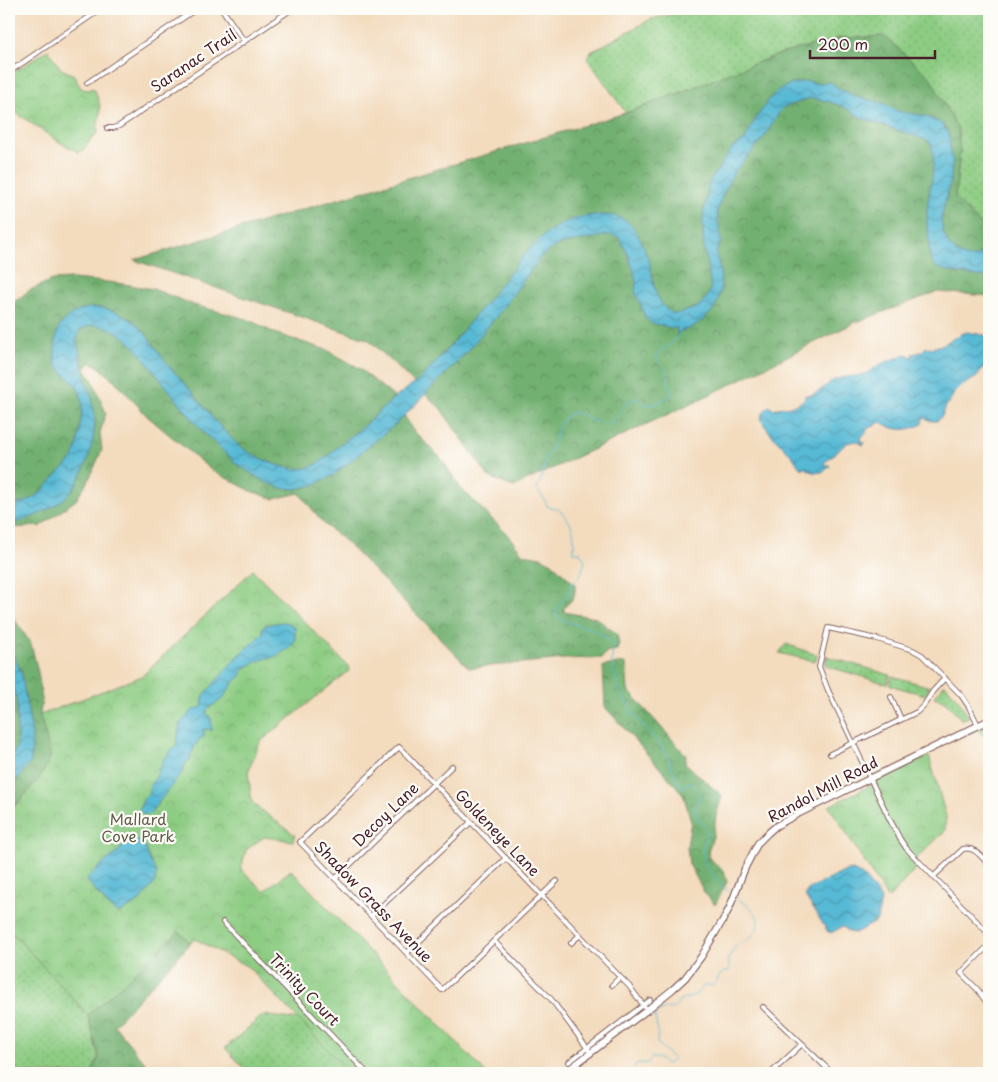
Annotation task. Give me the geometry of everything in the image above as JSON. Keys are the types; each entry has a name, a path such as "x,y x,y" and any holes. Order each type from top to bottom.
{"main road":[{"name":"Randol Mill Road","path":"567,1073 589,1051 673,989 694,967 729,909 753,851 762,838 776,826 989,720"}],"street":[{"path":"9,72 102,9"},
{"path":"87,83 196,9"},
{"path":"222,9 244,41"},
{"name":"Saranac Trail","path":"107,128 118,126 292,9"},
{"path":"978,725 957,691 918,652 877,639 828,628 819,668 900,839 906,848 989,934"},
{"path":"830,754 921,709 945,678"},
{"path":"891,697 901,719"},
{"name":"Goldeneye Lane","path":"399,747 630,986 645,1008"},
{"name":"Shadow Grass Avenue","path":"399,747 300,842 442,990 494,941"},
{"name":"Decoy Lane","path":"335,879 452,766"},
{"path":"371,916 471,822"},
{"path":"934,876 963,849 969,847 974,849 989,865"},
{"path":"407,953 506,858"},
{"path":"557,881 494,941 550,999 589,1051"},
{"name":"Trinity Court","path":"223,922 368,1073"},
{"path":"571,943 580,935"},
{"path":"989,945 960,973 978,990 989,1006"},
{"path":"612,985 620,977"},
{"name":"Randol Mill Road","path":"645,1008 650,1000"},
{"path":"763,1007 832,1073"},
{"path":"771,1073 802,1044"},
{"name":"Randol Mill Road","path":"569,1062 589,1051"}],"green space":[{"path":"699,9 989,9 989,233 955,198 960,151 841,38 780,54 626,113 587,58 591,52 651,19"},
{"path":"884,36 930,77 958,129 960,151 955,198 989,233 989,296 937,292 854,323 709,395 513,487 489,477 440,408 369,340 134,260 632,111 780,54 841,38"},
{"path":"48,50 61,69 76,76 77,82 82,89 88,90 93,88 99,101 98,132 80,153 59,142 9,108 9,75"},
{"path":"72,279 118,283 153,289 194,305 247,319 277,334 327,350 359,368 393,396 412,429 441,458 460,487 507,534 523,554 541,557 552,563 575,584 574,595 564,608 564,612 596,618 617,634 619,644 617,650 606,652 602,658 564,659 469,668 345,541 325,525 299,493 274,499 251,491 211,470 147,416 117,383 91,362 85,369 93,381 106,413 100,433 102,450 89,479 76,500 41,526 9,528 9,306 30,290 52,280"},
{"name":"Mallard Cove Park","path":"253,570 351,669 260,742 248,772 252,803 295,835 293,841 264,837 246,850 241,869 264,891 291,870 486,1073 350,1073 248,967 195,939 191,943 179,931 88,1015 9,929 9,808 17,804 42,775 51,756 40,715 142,676"},
{"path":"9,611 31,644 42,699 40,715 51,756 42,775 17,804 9,808"},
{"path":"786,644 817,655 816,659 813,661 779,653"},
{"path":"826,656 890,675 887,684 826,666"},
{"path":"626,663 628,690 686,755 685,763 722,796 708,851 709,858 724,871 727,882 715,905 704,892 689,864 687,847 691,821 683,794 605,707 603,666"},
{"path":"892,676 930,687 925,695 889,685"},
{"path":"945,684 958,699 969,717 962,720 945,701 934,697"},
{"path":"986,725 989,729 989,742 978,730"},
{"path":"929,756 946,816 945,831 913,862 918,866 888,899 829,806"},
{"path":"9,929 88,1015 99,1058 91,1073 21,1073 9,1063"},
{"path":"179,931 191,943 114,1025 153,1073 91,1073 99,1058 88,1015"},
{"path":"263,1015 300,1020 350,1073 249,1073 225,1048"}],"water":[{"path":"805,81 816,83 831,82 838,88 859,98 883,103 897,111 925,116 943,125 948,133 953,160 950,183 941,219 943,232 949,245 958,254 968,258 989,253 989,277 944,270 934,265 931,260 927,212 933,174 933,156 929,141 864,119 842,106 810,98 782,108 763,139 734,172 717,212 721,242 716,252 721,282 717,303 703,320 689,329 679,332 677,337 677,328 651,323 646,319 635,291 634,271 619,237 608,235 558,245 540,258 496,317 464,355 397,423 334,475 314,485 296,489 281,488 265,482 238,465 202,431 132,344 119,333 105,327 92,325 81,329 76,341 91,397 95,421 92,444 85,468 73,488 62,501 40,514 9,524 9,505 24,502 35,497 73,458 78,441 82,403 76,385 55,362 55,348 59,327 75,313 88,308 101,308 120,314 135,323 231,439 249,453 272,463 299,469 310,467 324,460 393,399 420,379 435,364 496,291 520,259 547,233 563,223 582,217 603,215 624,219 633,227 642,242 651,269 656,293 665,308 671,313 676,314 688,311 700,304 707,297 711,288 703,241 703,216 710,180 733,147 745,140 753,123 767,102 778,90"},
{"path":"967,332 989,336 989,365 983,368 977,377 954,393 942,416 937,421 923,418 922,424 906,429 896,429 881,422 867,429 866,433 860,438 861,442 865,443 863,445 856,441 847,443 824,463 830,466 822,472 816,473 806,468 800,468 774,438 761,418 769,406 773,409 798,404 805,398 805,395 816,393 834,380 868,373 879,365 906,354 912,357 912,354 921,352 926,347 939,346"},
{"path":"284,622 291,624 295,628 295,641 290,648 272,658 266,658 246,667 222,699 206,712 211,719 212,731 204,730 204,737 200,738 183,771 151,812 148,815 143,814 139,810 144,798 148,795 151,783 155,779 163,760 176,746 180,724 193,710 202,707 204,695 238,656 263,633 262,628 264,626"},
{"path":"9,647 21,671 32,734 31,762 9,792 9,761 17,747 17,702 9,675"},
{"path":"132,838 143,844 157,872 154,884 140,901 120,913 115,912 109,907 86,880"},
{"path":"852,870 864,877 880,897 877,920 855,933 849,932 843,927 828,932 805,894 811,888"}],"waterway":[{"path":"680,331 674,341 661,351 656,358 665,369 668,384 672,390 668,398 651,405 636,398 623,407 614,421 605,424 574,412 567,415 561,422 555,442 546,458 542,477 537,488 547,506 558,509 568,520 573,532 574,552 580,552 585,561 579,577 572,583 566,596 556,609 557,616 561,620 591,629 613,644 612,662 617,685 634,716 659,743 669,760 674,775 682,787 685,787 689,782 698,791 697,817 707,830 703,847 704,860 711,873 733,895"},
{"path":"632,1073 636,1065 648,1063 651,1058 662,1060 668,1064 672,1060 673,1058 657,1042 658,1032 655,1017 657,1013 665,1009 675,1008 681,999 694,996 704,986 714,985 719,976 730,970 728,959 736,945 748,940 757,929 759,919 752,909 736,897"}]}
